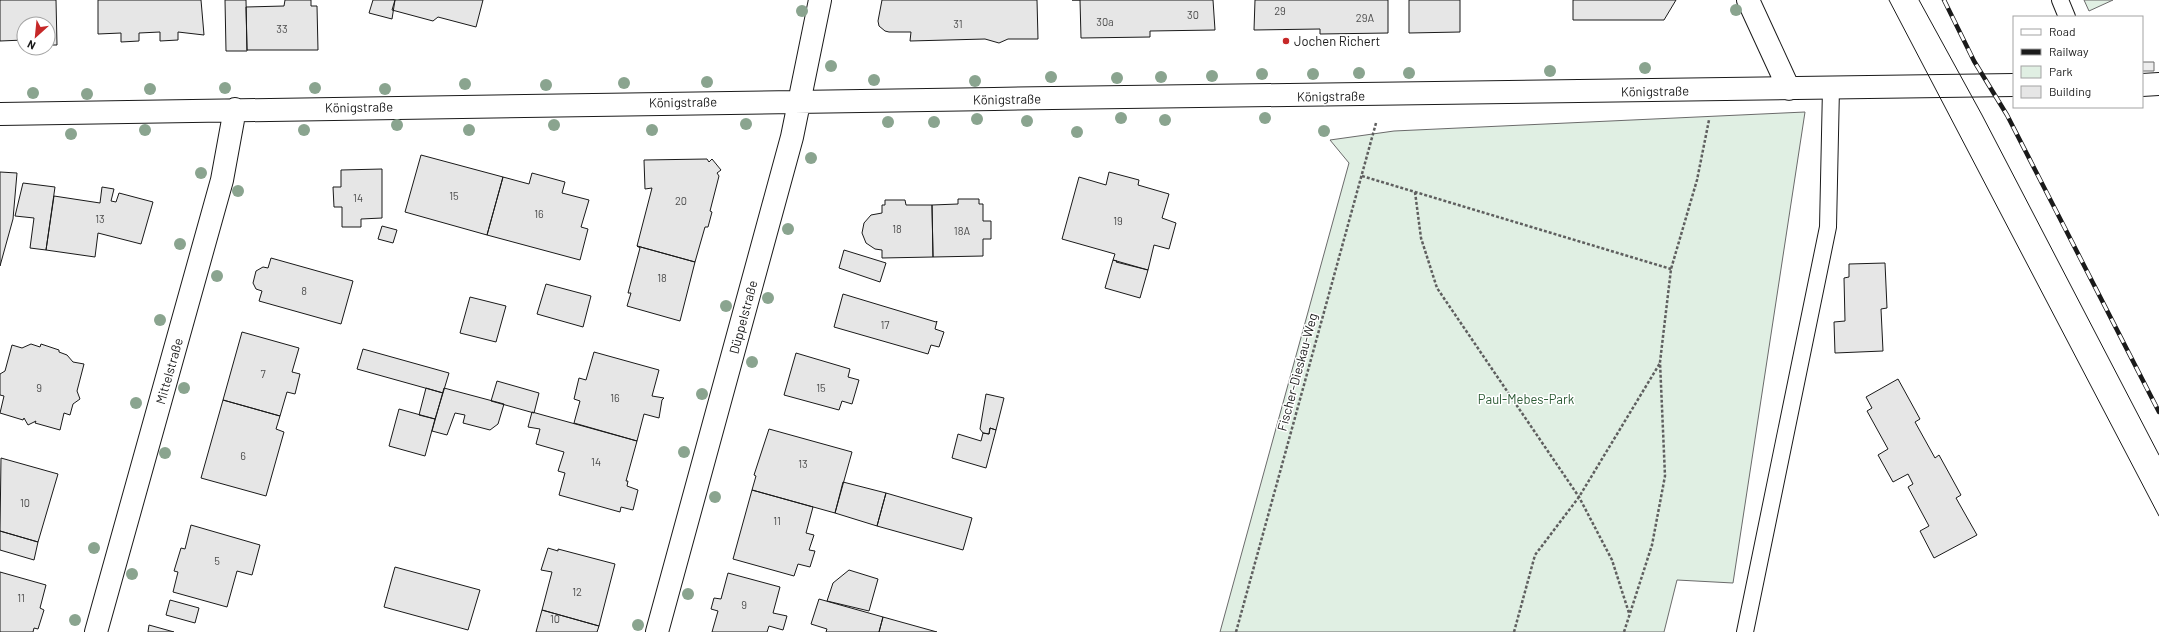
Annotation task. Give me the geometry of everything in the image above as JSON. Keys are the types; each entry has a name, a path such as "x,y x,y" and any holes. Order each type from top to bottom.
{"street":[{"name":"Düppelstraße","path":"657,632 800,101 820,0"},
{"path":"1748,0 1789,89"},
{"path":"2143,85 2159,84"},
{"name":"Königstraße","path":"0,114 235,109 2013,85"},
{"name":"Mittelstraße","path":"96,632 222,180 235,109"}],"lane":[{"path":"2060,0 2067,16"},
{"path":"1745,632 1828,227 1831,88"}],"path":[{"name":"Fischer-Dieskau-Weg","path":"1236,632 1378,116"},
{"path":"1624,632 1652,545 1665,476 1660,362 1671,269 1697,180 1705,132"},
{"path":"1362,176 1671,269"},
{"path":"1415,192 1421,238 1437,288 1578,497 1612,560 1629,613"},
{"path":"1514,632 1535,555 1578,497 1660,362"}],"green space":[{"path":"2084,0 2113,0 2089,11"},
{"name":"Paul-Mebes-Park","path":"1805,112 1733,583 1677,580 1664,632 1220,632 1349,163 1330,140 1394,131"}],"shaded area":[{"path":"2143,62 2154,62 2154,71 2143,71"}],"building":[{"path":"0,0 56,0 57,45 56,16 16,16 16,40 0,41"},
{"path":"98,0 201,0 204,35 178,32 178,40 160,41 160,32 139,33 139,41 121,42 121,33 98,34"},
{"path":"225,0 246,0 247,51 226,51"},
{"path":"285,0 311,0 311,6 317,6 318,50 247,50 246,7 284,6"},
{"path":"373,0 395,0 392,19 369,13"},
{"path":"395,0 483,0 476,27 438,17 433,21 392,10"},
{"path":"882,0 1037,0 1038,39 1008,39 999,43 985,39 910,41 911,32 889,32 885,31 879,26 878,21"},
{"path":"1080,0 1213,0 1215,30 1150,31 1150,37 1081,38"},
{"path":"1255,0 1388,0 1388,33 1320,34 1320,29 1254,30"},
{"path":"1409,0 1460,0 1460,32 1409,33"},
{"path":"1573,0 1676,0 1664,20 1573,20"},
{"path":"421,155 503,177 487,235 405,212"},
{"path":"707,159 709,162 712,159 721,170 717,173 719,176 710,211 712,212 708,227 705,227 695,262 637,246 652,188 645,189 644,160"},
{"path":"382,169 382,218 361,219 361,227 342,227 342,207 334,207 333,187 341,187 341,170"},
{"path":"0,172 17,173 13,219 0,266"},
{"path":"1109,172 1139,180 1138,185 1169,194 1162,218 1176,223 1169,249 1154,245 1148,270 1116,262 1117,261 1113,260 1115,254 1062,239 1079,177 1106,185"},
{"path":"532,173 565,182 562,193 589,200 581,227 588,229 580,260 487,235 503,177 529,184"},
{"path":"23,183 55,187 46,250 30,248 34,218 15,216"},
{"path":"102,187 114,189 111,201 116,202 119,193 153,202 141,244 98,233 95,257 46,250 54,196 100,203"},
{"path":"958,199 979,199 979,204 983,204 983,221 991,221 991,239 983,239 983,256 933,257 932,205 958,204"},
{"path":"885,200 905,200 906,205 932,205 933,257 882,258 882,250 875,249 866,243 862,233 864,223 871,215 882,213 882,205 885,205"},
{"path":"382,226 397,230 393,243 378,239"},
{"path":"637,246 695,262 680,321 627,306 631,293 628,293 640,248"},
{"path":"844,250 886,263 880,282 839,268"},
{"path":"271,258 353,281 341,324 259,301 262,291 256,289 253,283 256,271 263,267 268,268"},
{"path":"1113,260 1148,270 1140,298 1105,288"},
{"path":"1885,263 1887,308 1881,309 1883,351 1835,353 1834,322 1845,321 1844,278 1849,277 1849,264"},
{"path":"546,284 591,296 583,327 537,314"},
{"path":"843,294 936,322 937,321 935,329 944,332 939,347 931,345 928,354 834,327"},
{"path":"470,297 506,306 496,342 460,333"},
{"path":"242,332 299,348 292,372 300,374 295,394 287,392 280,416 223,400"},
{"path":"31,344 40,347 41,344 59,350 59,352 67,355 73,362 84,364 77,391 80,399 73,404 70,415 64,413 60,430 35,423 36,421 28,425 24,418 23,420 0,413 4,396 0,395 0,374 5,371 12,345 22,348"},
{"path":"363,349 449,373 443,393 357,369"},
{"path":"594,352 659,370 652,396 664,398 662,400 659,418 644,414 637,441 574,423 580,401 574,399 579,378 586,380"},
{"path":"796,353 850,369 848,377 859,380 852,404 842,401 839,410 784,395"},
{"path":"1898,379 1920,419 1915,422 1935,458 1939,455 1961,495 1956,498 1977,535 1934,558 1920,531 1929,526 1908,487 1913,484 1908,474 1893,482 1878,455 1888,449 1867,411 1872,408 1866,397"},
{"path":"497,381 539,393 534,413 491,401"},
{"path":"426,388 443,393 435,419 419,415"},
{"path":"444,388 504,404 498,424 490,430 463,423 465,415 455,413 447,435 432,431"},
{"path":"986,394 1004,398 996,430 990,428 989,434 983,433 980,429"},
{"path":"223,400 280,416 276,429 284,432 266,496 201,478"},
{"path":"399,409 435,419 425,456 389,446"},
{"path":"532,412 637,441 626,481 628,481 627,486 638,490 633,510 621,507 620,512 559,495 565,473 558,471 564,452 536,444 540,429 528,427"},
{"path":"990,428 996,430 986,468 952,458 958,434 981,441 983,433 989,434"},
{"path":"769,429 852,452 835,513 752,490 756,476 754,475"},
{"path":"1,458 58,474 38,542 0,531"},
{"path":"843,482 886,493 877,526 835,513"},
{"path":"752,490 813,507 806,533 814,535 809,550 815,551 810,567 798,564 794,576 733,559"},
{"path":"886,493 972,518 963,550 877,526"},
{"path":"191,525 260,545 252,575 237,571 227,607 173,592 178,572 174,571 181,548 185,549"},
{"path":"0,531 38,542 34,560 0,550"},
{"path":"548,548 558,551 558,549 615,564 599,626 542,610 552,572 541,570"},
{"path":"395,567 480,590 468,630 384,607"},
{"path":"849,570 878,579 869,611 827,601 833,583"},
{"path":"0,572 46,585 40,608 44,610 38,629 34,628 33,632 0,632"},
{"path":"728,573 780,587 773,613 787,616 783,630 769,626 767,632 712,632 718,611 711,609 714,598 721,599"},
{"path":"819,599 883,617 879,632 826,632 827,629 811,624"},
{"path":"170,600 199,608 195,623 166,615"},
{"path":"542,610 599,626 597,632 536,632"},
{"path":"883,617 937,632 879,632"},
{"path":"149,625 174,632 148,632"}],"tram line":[{"path":"1889,0 2159,516"},
{"path":"1919,0 1982,115 2159,455"}],"railway":[{"path":"1944,0 1974,61 2007,115 2159,412"}],"place":[{"name":"Jochen Richert","path":"1286,41"}]}
